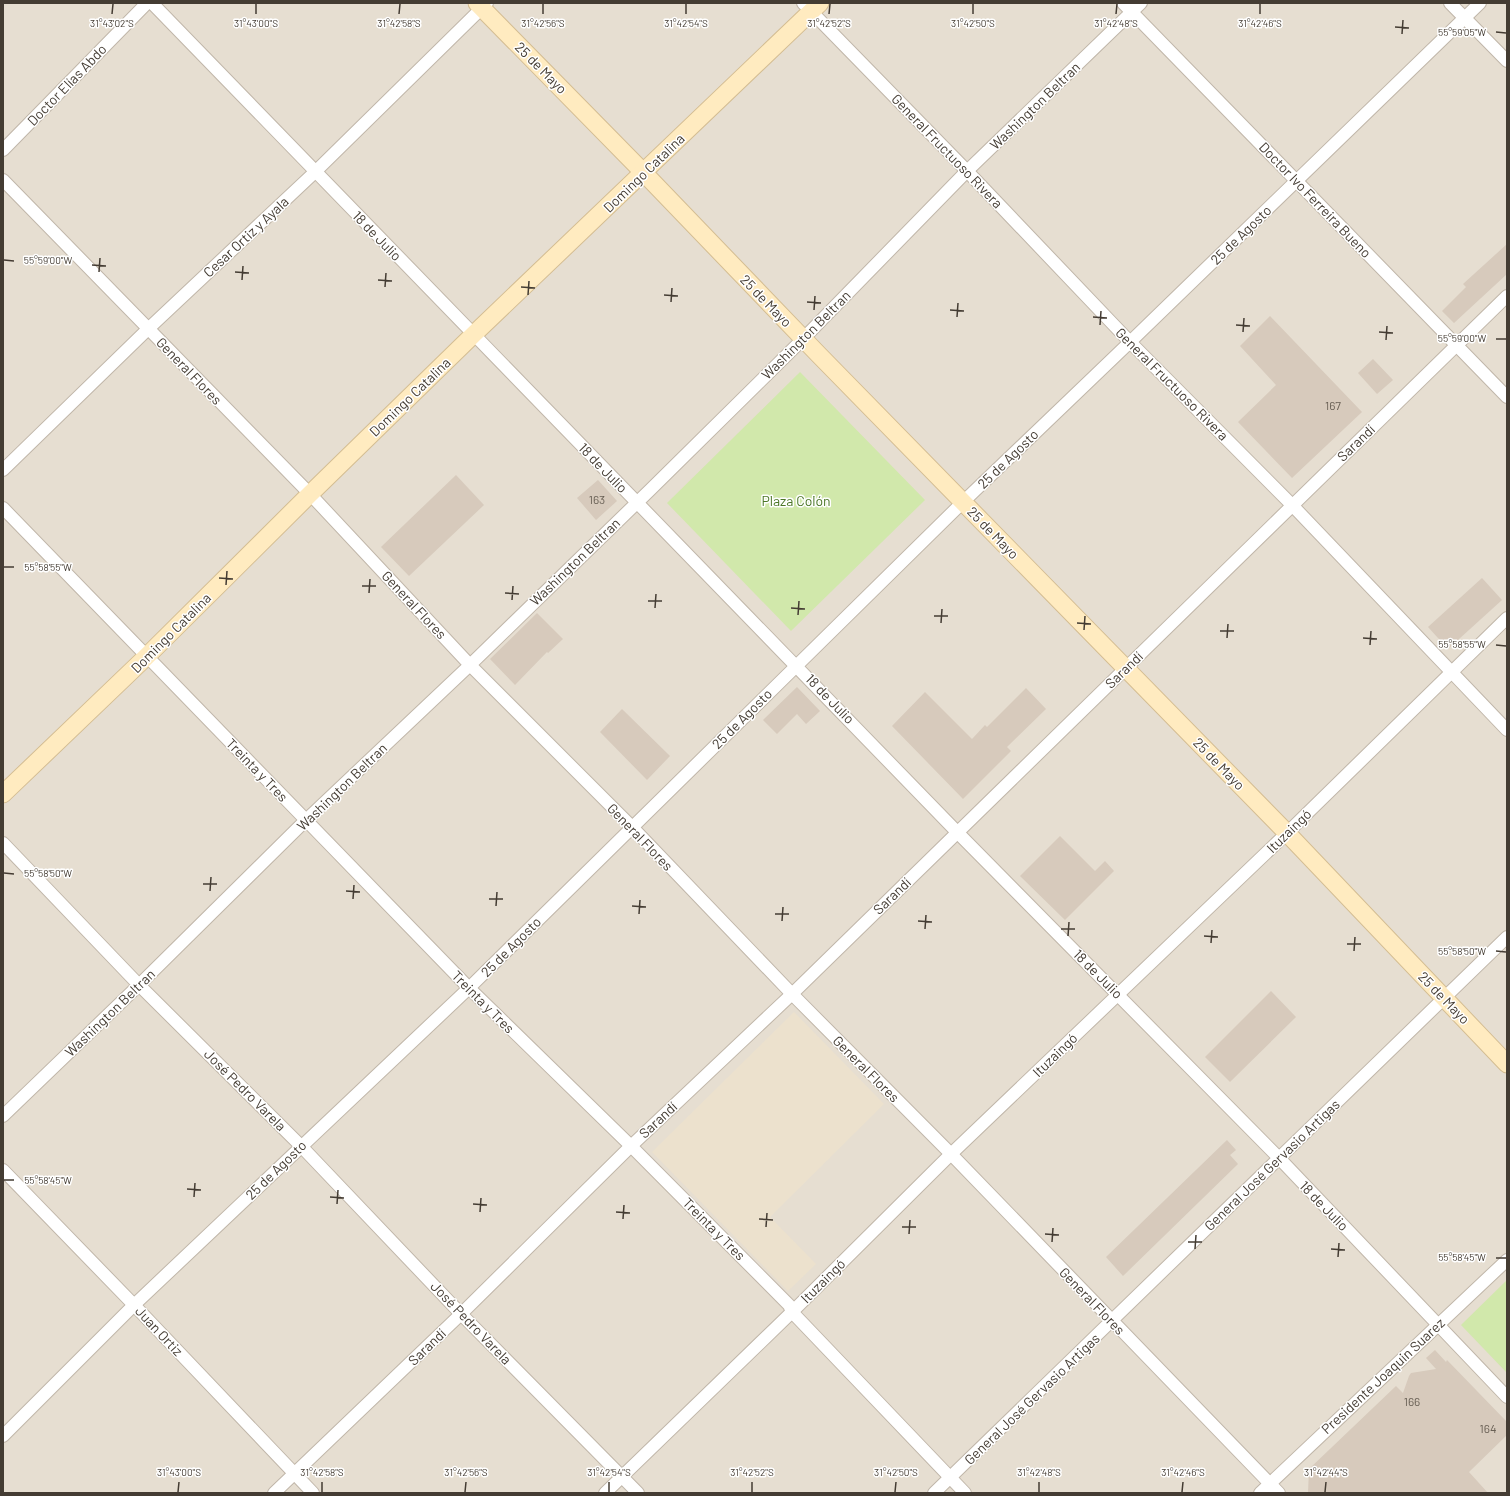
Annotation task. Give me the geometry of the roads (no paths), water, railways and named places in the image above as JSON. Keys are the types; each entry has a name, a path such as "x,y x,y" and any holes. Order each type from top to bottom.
{"street":[{"name":"Doctor Elías Abdo","path":"3,150 147,3"},
{"name":"18 de Julio","path":"152,3 958,832 1278,1158 1507,1397"},
{"name":"Doctor Ivo Ferreira Bueno","path":"1123,3 1507,397"},
{"name":"Washington Beltran","path":"3,1116 139,985 306,820 470,665 637,502 803,339 967,172 1141,3"},
{"path":"1450,3 1507,61"},
{"name":"25 de Agosto","path":"3,1436 134,1305 469,988 963,502 1480,3"},
{"name":"Cesar Ortiz y Ayala","path":"3,470 148,329 315,172 482,5"},
{"name":"25 de Mayo","path":"482,5 803,339 1286,833 1507,1064"},
{"name":"Domingo Catalina","path":"3,794 146,657 474,334 644,173 811,6"},
{"name":"General Fructuoso Rivera","path":"811,6 1130,342 1292,505 1507,730"},
{"name":"General Flores","path":"3,180 310,494 470,665 632,827 792,994 951,1154 1279,1493"},
{"name":"Sarandí","path":"274,1493 461,1314 631,1146 792,994 1507,296"},
{"name":"Treinta y Tres","path":"3,508 469,988 631,1146 789,1305 792,1312 965,1493"},
{"name":"Ituzaingó","path":"605,1493 792,1312 951,1154 1286,833 1507,618"},
{"name":"José Pedro Varela","path":"3,843 139,985 301,1146 461,1314 638,1493"},
{"name":"General José Gervasio Artigas","path":"934,1493 1112,1322 1278,1158 1507,937"},
{"name":"Juan Ortiz","path":"3,1170 313,1493"},
{"name":"Presidente Joaquin Suarez","path":"1260,1493 1507,1260"}],"park label":[{"name":"Plaza Colón","path":"796,501"}]}
